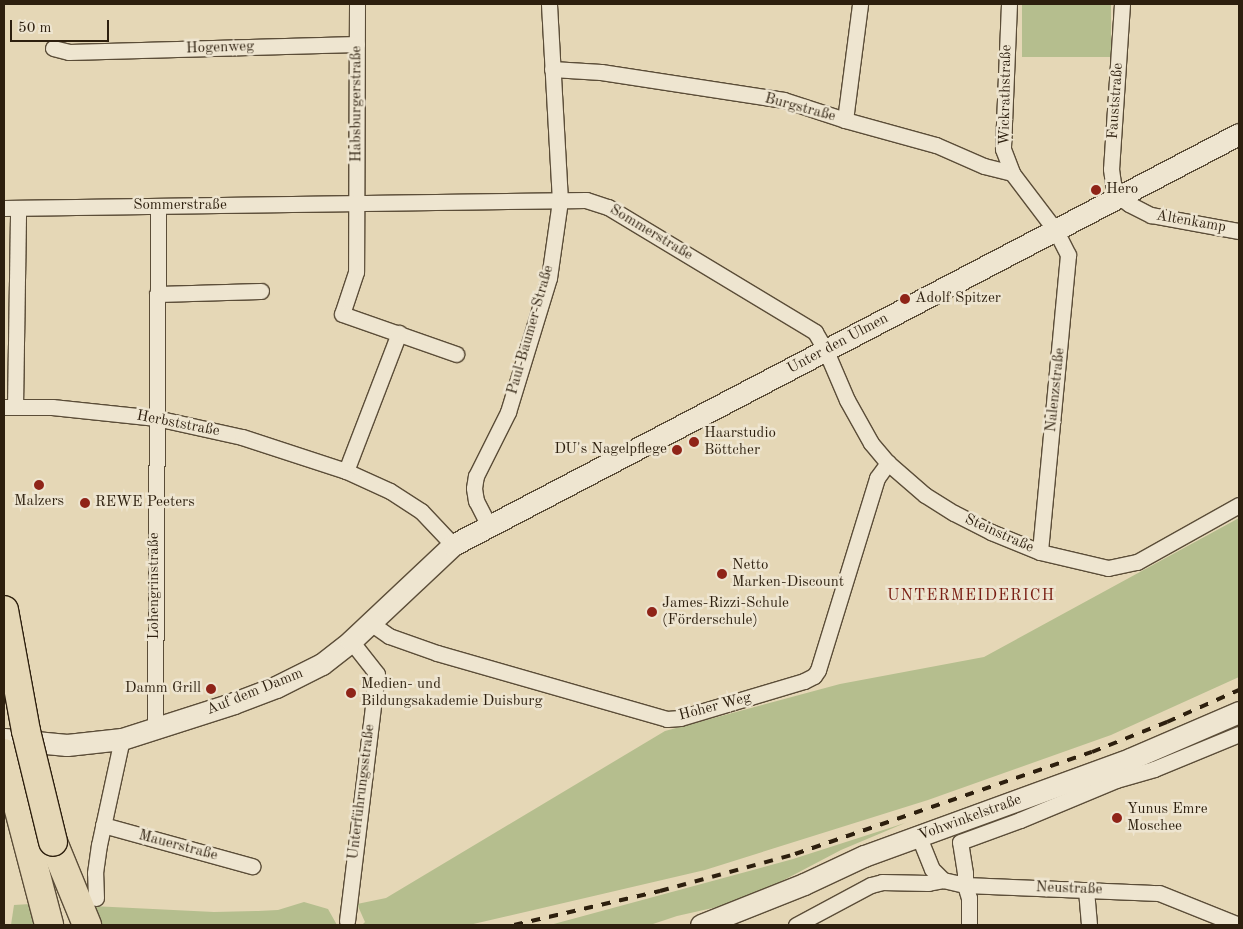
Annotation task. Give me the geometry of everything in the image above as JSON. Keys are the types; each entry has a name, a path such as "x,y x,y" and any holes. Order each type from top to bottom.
{"highway":[{"path":"4,610 26,732 75,925"},
{"path":"4,753 49,925"},
{"path":"53,842 87,925"}],"street":[{"name":"Habsburgerstraße","path":"356,4 356,204"},
{"name":"Paul-Bäumer-Straße","path":"490,526 476,501 474,488 476,476 508,412 549,278 560,201 550,4"},
{"path":"845,120 860,4"},
{"name":"Wickrathstraße","path":"1009,4 1003,149 1012,173 1056,230"},
{"name":"Fauststraße","path":"1118,196 1113,184 1111,169 1122,4"},
{"name":"Hogenweg","path":"53,48 69,52 357,44"},
{"name":"Burgstraße","path":"552,69 601,72 784,100 845,120 936,145 984,166 1012,173"},
{"name":"Unter den Ulmen","path":"490,526 1239,134"},
{"name":"Altenkamp","path":"1118,196 1151,215 1239,231"},
{"name":"Sommerstraße","path":"11,208 586,200 608,207 816,332 826,351"},
{"path":"356,204 356,272 342,314 456,354"},
{"name":"Lohengrinstraße","path":"155,729 158,206"},
{"path":"9,407 11,208"},
{"name":"Nalenzstraße","path":"1040,552 1068,255 1056,230"},
{"path":"157,294 261,291"},
{"path":"346,471 399,333"},
{"name":"Steinstraße","path":"826,351 847,400 871,443 888,463 925,495 954,513 991,532 1040,552 1108,568 1137,562 1239,505"},
{"name":"Herbststraße","path":"9,407 52,406 156,418 242,437 346,471 390,491 421,511 453,545"},
{"name":"Hoher Weg","path":"372,624 389,636 437,653 667,719 680,718 804,681 814,676 818,670 877,478 888,463"},
{"name":"Auf dem Damm","path":"4,739 67,745 122,738 155,729 276,687 322,664 372,624 453,545 490,526"},
{"name":"Unterführungsstraße","path":"347,921 377,674 351,641"},
{"name":"Vohwinkelstraße","path":"701,925 795,888 864,856 1130,759 1239,712"},
{"path":"969,925 969,898 964,885 965,873 960,842 1020,820 1116,780 1154,769 1239,734"},
{"path":"96,898 95,873 103,825 122,738"},
{"name":"Mauerstraße","path":"103,825 252,866"},
{"path":"919,837 932,870 943,880"},
{"path":"796,925 871,885 882,882 928,884 943,880"},
{"name":"Neustraße","path":"943,880 964,885 1159,893 1210,920 1239,925"},
{"path":"1086,890 1089,925"}],"green space":[{"path":"1022,4 1111,4 1111,57 1022,57"},
{"path":"1239,518 1239,677 1111,735 928,800 705,870 469,925 362,925 365,922 357,904 386,898 665,731 840,684 984,657"},
{"path":"905,823 841,850 761,892 726,905 677,916 650,925 550,925 793,859"},
{"path":"304,902 328,909 337,925 99,925 92,906 214,912 278,910"},
{"path":"30,904 36,925 11,925 14,905"}],"railway":[{"path":"514,925 660,891 795,854 1092,752 1167,722 1239,690"}],"place":[{"name":"Hero","path":"1096,190"},
{"name":"Adolf Spitzer","path":"905,299"},
{"name":"Haarstudio Böttcher","path":"694,442"},
{"name":"DU's Nagelpflege","path":"677,450"},
{"name":"Malzers","path":"39,485"},
{"name":"REWE Peeters","path":"85,503"},
{"name":"Netto Marken-Discount","path":"722,574"},
{"name":"James-Rizzi-Schule (Förderschule)","path":"652,612"},
{"name":"Damm Grill","path":"211,689"},
{"name":"Medien- und Bildungsakademie Duisburg","path":"351,693"},
{"name":"Yunus Emre Moschee","path":"1117,818"}],"district":[{"name":"UNTERMEIDERICH","path":"971,596"}]}
